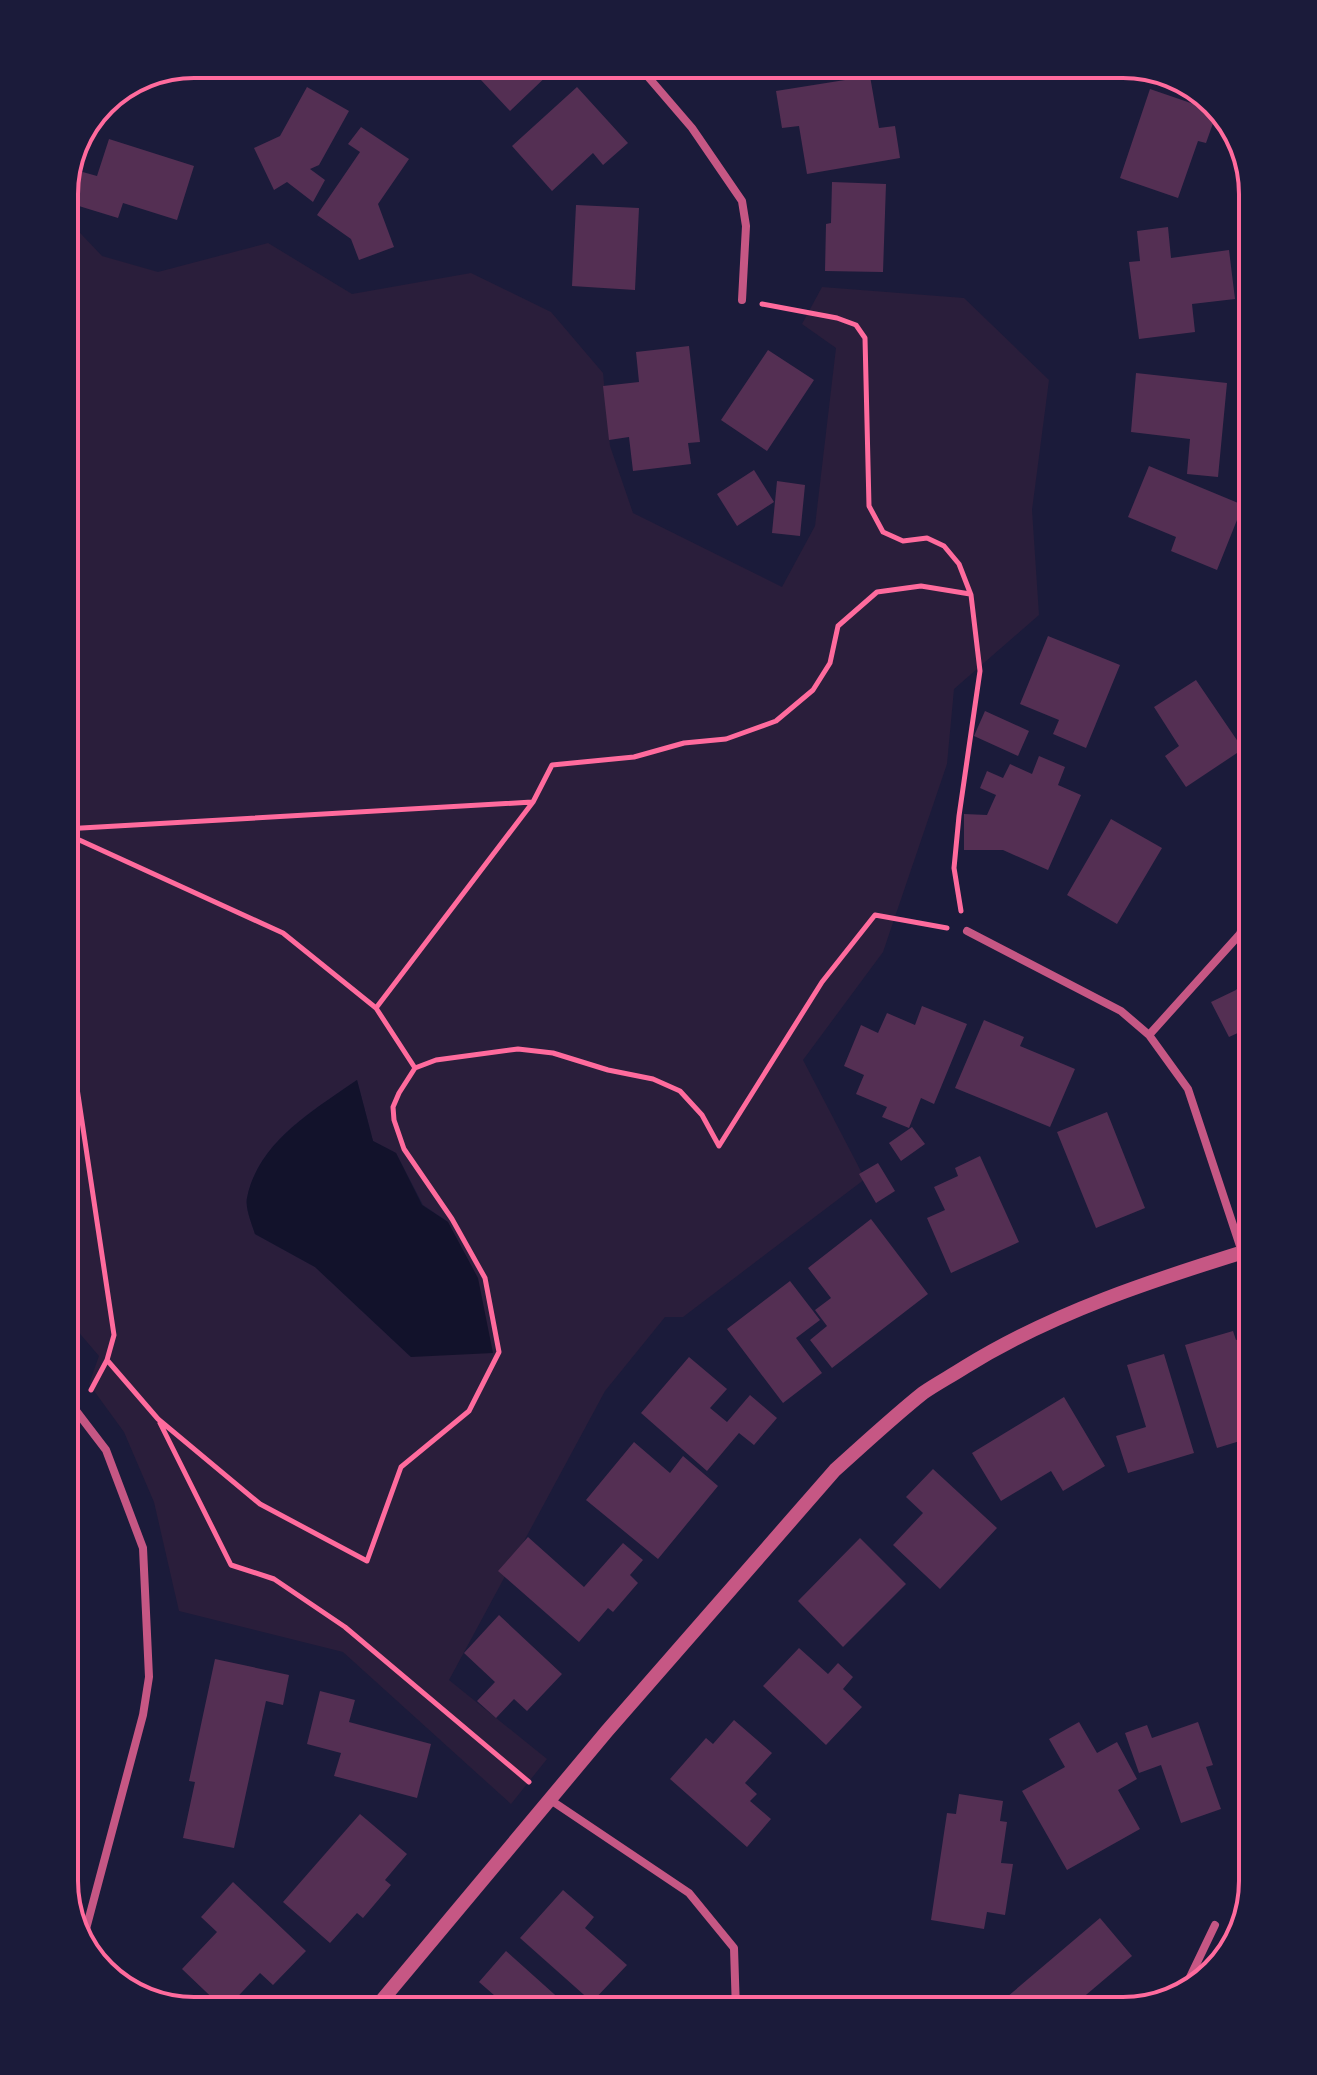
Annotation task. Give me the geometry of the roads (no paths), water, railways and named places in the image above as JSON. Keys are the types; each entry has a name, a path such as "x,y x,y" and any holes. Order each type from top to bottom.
{"street":[{"path":"649,78 692,128 742,201 746,226 742,300"},
{"path":"967,931 1121,1011 1149,1035 1188,1089 1239,1228"},
{"path":"1149,1035 1239,935"},
{"path":"385,1997 552,1801 607,1731 835,1470 925,1392 1046,1322 1108,1295 1239,1253"},
{"path":"78,1411 106,1450 143,1548 149,1677 143,1715 87,1925"},
{"path":"552,1801 689,1893 734,1948 736,1997"},
{"path":"1192,1973 1215,1925"}]}
